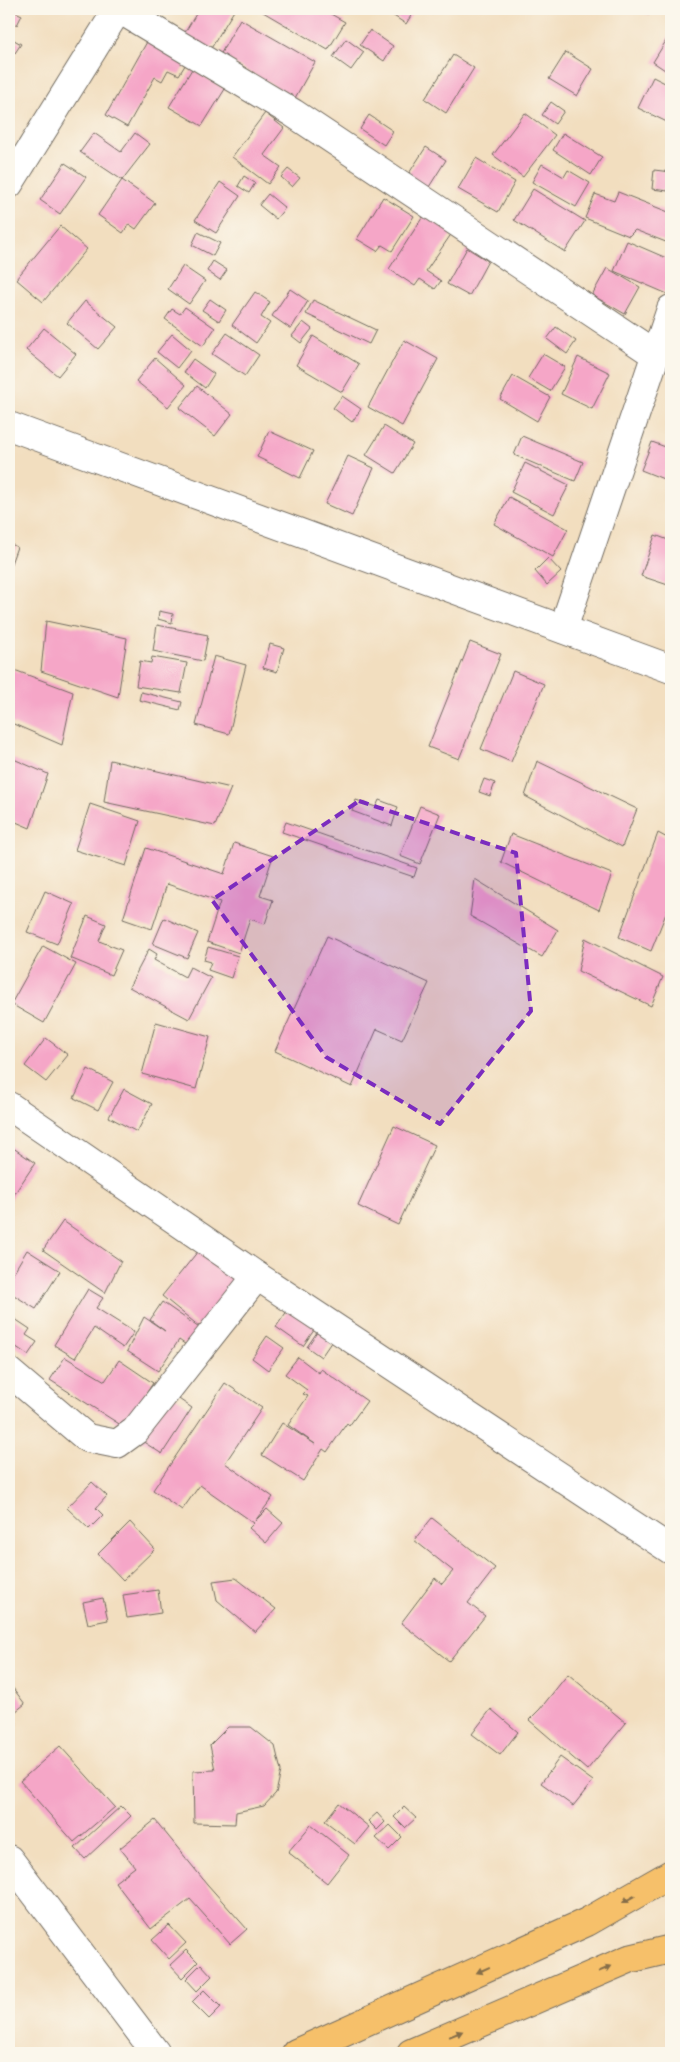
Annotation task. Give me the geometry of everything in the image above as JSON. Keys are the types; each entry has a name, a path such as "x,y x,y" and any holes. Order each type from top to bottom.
{"main road":[{"path":"296,2053 587,1922 671,1874"},
{"path":"411,2053 629,1959 671,1949"}],"street":[{"path":"10,181 119,9 293,113 656,355"},
{"path":"563,629 671,309"},
{"path":"9,426 671,669"},
{"path":"9,1106 257,1276 671,1550"},
{"path":"9,1372 87,1438 116,1444 135,1431 257,1276"},
{"path":"9,1859 156,2053"}],"highlighted area":[{"path":"359,801 516,853 531,1011 440,1124 326,1057 212,900"}],"building":[{"path":"9,9 22,15 17,25 9,20"},
{"path":"199,9 235,9 210,50 184,34"},
{"path":"258,9 322,9 345,22 328,50"},
{"path":"383,9 415,9 406,24"},
{"path":"637,9 652,9 649,15"},
{"path":"240,19 315,62 295,98 220,55"},
{"path":"370,30 393,46 384,61 360,45"},
{"path":"669,36 671,37 671,74 653,62"},
{"path":"9,37 21,44 15,53 9,49"},
{"path":"346,39 364,52 351,70 333,57"},
{"path":"148,40 187,62 179,75 168,70 162,81 155,77 127,127 106,115"},
{"path":"566,52 593,69 577,96 549,79"},
{"path":"453,55 474,68 446,113 425,99"},
{"path":"192,69 225,89 202,126 169,107"},
{"path":"653,77 671,86 671,124 638,108"},
{"path":"551,102 564,111 555,124 542,115"},
{"path":"265,113 284,128 264,155 281,167 268,184 232,157"},
{"path":"525,113 555,135 523,177 493,155"},
{"path":"369,115 393,131 384,145 360,129"},
{"path":"94,133 121,152 135,133 150,144 122,180 80,152"},
{"path":"563,133 602,157 591,175 553,150"},
{"path":"426,147 446,160 422,198 402,184"},
{"path":"476,158 515,182 498,212 458,189"},
{"path":"65,163 86,177 60,214 40,200"},
{"path":"542,164 564,177 568,170 590,183 576,207 532,182"},
{"path":"288,169 300,178 292,187 281,177"},
{"path":"654,170 671,172 668,191 652,189"},
{"path":"244,176 255,183 249,193 238,186"},
{"path":"122,180 155,203 136,229 129,224 123,233 98,215"},
{"path":"220,182 240,196 216,233 195,220"},
{"path":"533,189 585,221 565,252 514,220"},
{"path":"618,192 671,213 671,244 635,230 629,236 585,218 595,194 614,201"},
{"path":"268,194 285,208 276,219 259,205"},
{"path":"383,197 414,216 392,251 382,245 377,251 357,239"},
{"path":"424,215 452,233 426,271 441,281 435,289 420,279 415,286 389,269"},
{"path":"60,226 87,249 43,302 16,279"},
{"path":"198,232 220,243 213,256 192,245"},
{"path":"627,241 671,260 670,295 614,271"},
{"path":"467,248 488,261 469,296 447,284"},
{"path":"213,261 227,270 220,280 207,271"},
{"path":"183,266 205,281 189,304 168,289"},
{"path":"607,268 640,287 625,314 592,295"},
{"path":"290,289 308,301 291,329 272,316"},
{"path":"255,292 270,302 261,317 270,323 256,343 232,325"},
{"path":"210,299 226,310 219,321 202,310"},
{"path":"313,300 376,330 369,344 306,314"},
{"path":"85,301 117,327 98,349 67,323"},
{"path":"185,307 215,328 203,346 165,319 172,309 180,314"},
{"path":"303,322 312,329 301,343 292,336"},
{"path":"556,327 576,341 567,354 547,339"},
{"path":"44,328 76,354 58,376 26,350"},
{"path":"227,333 259,355 245,376 212,354"},
{"path":"172,334 191,350 177,368 157,352"},
{"path":"313,336 359,364 342,392 296,365"},
{"path":"404,340 438,359 402,426 368,407"},
{"path":"543,354 565,367 550,391 528,378"},
{"path":"578,357 610,373 592,409 561,394"},
{"path":"155,358 186,385 168,407 136,381"},
{"path":"193,359 214,374 205,388 184,372"},
{"path":"513,376 550,397 537,421 500,399"},
{"path":"197,386 232,414 215,436 179,408"},
{"path":"342,396 361,409 352,422 333,408"},
{"path":"384,426 413,444 395,473 366,455"},
{"path":"269,431 313,451 300,478 257,457"},
{"path":"522,436 583,462 575,481 514,455"},
{"path":"652,442 671,449 671,482 641,470"},
{"path":"348,456 374,468 352,516 325,504"},
{"path":"525,463 569,485 554,514 511,492"},
{"path":"509,497 568,529 553,557 494,524"},
{"path":"655,535 671,541 671,586 641,576"},
{"path":"9,543 17,547 9,569"},
{"path":"548,558 561,572 547,585 535,571"},
{"path":"159,611 173,614 172,623 158,619"},
{"path":"46,621 127,638 118,697 41,671"},
{"path":"157,625 208,635 203,661 153,651"},
{"path":"470,642 501,654 459,759 428,747"},
{"path":"270,644 284,648 277,672 263,668"},
{"path":"214,656 246,665 229,734 196,725"},
{"path":"152,657 187,663 181,693 136,686 140,661 151,663"},
{"path":"9,668 73,692 62,745 9,722"},
{"path":"513,671 544,684 511,762 481,749"},
{"path":"141,692 182,702 180,710 139,700"},
{"path":"9,757 48,774 30,828 9,819"},
{"path":"110,760 231,788 215,826 104,802"},
{"path":"537,761 637,809 622,847 525,796"},
{"path":"484,779 495,783 490,796 479,792"},
{"path":"356,800 376,807 379,800 398,807 392,826 352,811"},
{"path":"90,804 140,821 126,866 75,850"},
{"path":"420,806 440,814 420,864 400,856"},
{"path":"286,822 417,868 414,877 282,832"},
{"path":"658,833 671,840 671,901 651,951 619,937"},
{"path":"511,834 612,874 599,910 501,862"},
{"path":"234,843 273,856 260,896 273,900 265,924 250,919 239,953 207,942 220,902 167,884 152,929 123,919 146,848 224,874"},
{"path":"475,879 558,930 542,957 470,916"},
{"path":"45,891 74,904 57,944 27,932"},
{"path":"87,916 106,924 99,941 122,950 111,975 70,958"},
{"path":"164,918 198,933 187,958 153,944"},
{"path":"327,936 429,983 402,1040 377,1029 352,1087 275,1051"},
{"path":"585,938 663,977 651,1006 578,971"},
{"path":"43,946 76,964 44,1023 11,1004"},
{"path":"208,947 238,956 231,978 208,970 211,962 204,960"},
{"path":"149,949 157,954 154,960 185,977 190,967 211,978 189,1019 129,987"},
{"path":"156,1022 210,1037 196,1089 142,1074"},
{"path":"46,1038 68,1055 46,1082 25,1066"},
{"path":"88,1069 113,1082 98,1110 74,1098"},
{"path":"124,1089 152,1104 137,1132 109,1117"},
{"path":"394,1126 435,1145 398,1225 358,1206"},
{"path":"9,1145 35,1163 9,1202"},
{"path":"63,1221 121,1261 105,1293 43,1250"},
{"path":"203,1245 242,1276 200,1327 162,1296"},
{"path":"27,1250 60,1271 36,1309 9,1292 9,1280"},
{"path":"88,1289 103,1298 96,1308 134,1332 123,1348 94,1328 75,1358 54,1345"},
{"path":"162,1302 205,1332 192,1349 179,1340 158,1371 127,1351 144,1317 165,1331 150,1320"},
{"path":"292,1304 319,1323 303,1346 276,1327"},
{"path":"9,1315 30,1329 26,1335 37,1342 28,1355 9,1342"},
{"path":"322,1325 336,1335 321,1357 307,1347"},
{"path":"267,1336 284,1348 268,1370 252,1358"},
{"path":"65,1357 105,1381 119,1360 153,1383 124,1427 50,1380"},
{"path":"298,1357 319,1373 321,1369 367,1401 349,1426 347,1423 327,1452 323,1449 303,1481 262,1455 282,1423 315,1444 288,1425 308,1396 303,1394 307,1390 285,1374"},
{"path":"225,1383 262,1408 225,1463 273,1497 255,1521 267,1509 283,1523 266,1543 249,1528 254,1523 200,1485 182,1510 153,1490"},
{"path":"170,1393 192,1408 162,1454 139,1439"},
{"path":"92,1482 107,1496 96,1508 103,1515 89,1529 67,1508"},
{"path":"432,1518 495,1568 468,1603 485,1616 449,1661 401,1623 435,1578 442,1584 453,1571 414,1540"},
{"path":"130,1522 155,1549 123,1580 98,1554"},
{"path":"236,1578 276,1609 255,1632 217,1600 213,1581"},
{"path":"158,1590 161,1613 127,1618 123,1595"},
{"path":"103,1598 108,1620 88,1624 83,1602"},
{"path":"568,1674 626,1723 587,1770 529,1720"},
{"path":"9,1683 25,1704 10,1716 17,1724 9,1730"},
{"path":"491,1709 518,1732 500,1755 472,1734"},
{"path":"228,1727 251,1727 275,1746 281,1771 276,1793 264,1806 236,1812 235,1824 194,1823 193,1771 215,1770 210,1745"},
{"path":"60,1746 115,1807 74,1842 20,1781"},
{"path":"560,1757 593,1781 573,1806 541,1783"},
{"path":"339,1803 369,1827 355,1844 325,1821"},
{"path":"121,1806 131,1816 85,1859 75,1848"},
{"path":"404,1807 416,1818 405,1828 394,1817"},
{"path":"377,1813 385,1822 377,1830 368,1821"},
{"path":"155,1820 207,1884 247,1929 230,1944 190,1899 151,1929 115,1882 135,1867 120,1848"},
{"path":"311,1825 349,1855 327,1883 288,1852"},
{"path":"390,1825 402,1837 389,1850 376,1838"},
{"path":"169,1925 186,1943 169,1959 152,1940"},
{"path":"186,1950 198,1962 182,1978 170,1965"},
{"path":"201,1964 212,1976 197,1991 186,1979"},
{"path":"204,1990 221,2007 209,2019 192,2002"}]}
